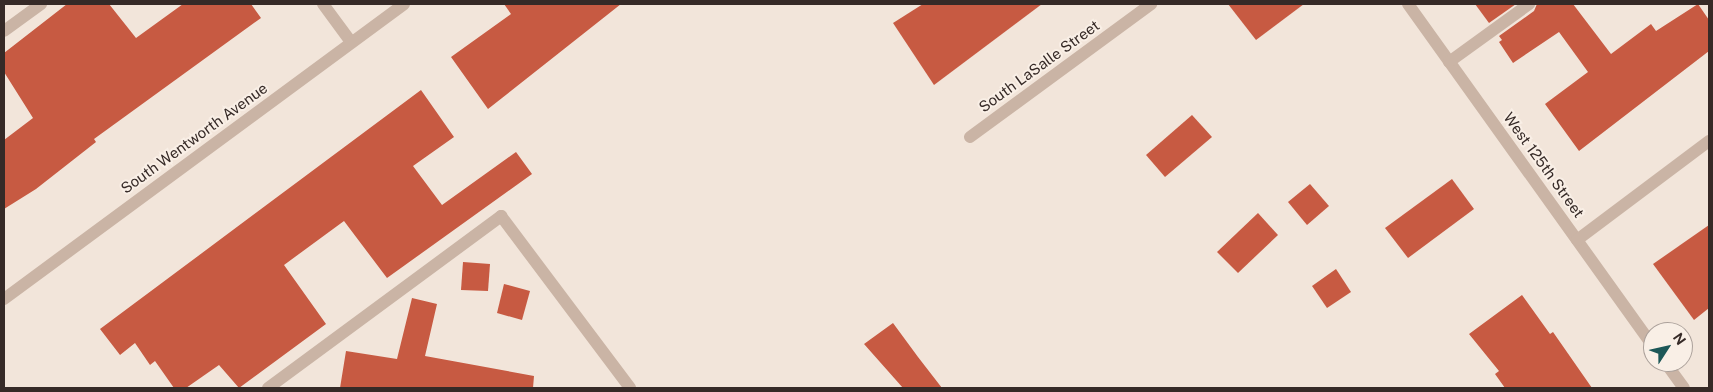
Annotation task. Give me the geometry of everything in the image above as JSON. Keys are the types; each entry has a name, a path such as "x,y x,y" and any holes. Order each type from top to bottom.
{"street":[{"path":"4,31 41,4"},
{"path":"324,4 351,42"},
{"name":"South Wentworth Avenue","path":"4,299 404,4"},
{"name":"South LaSalle Street","path":"970,137 1151,4"},
{"name":"West 125th Street","path":"1408,4 1643,332"},
{"path":"1449,62 1528,4"},
{"path":"1577,240 1709,141"},
{"path":"268,388 501,216 630,388"},
{"path":"1672,372 1684,388"}],"building":[{"path":"67,4 109,4 136,38 183,4 251,4 261,18 94,139 96,142 36,189 4,209 4,140 33,118 4,72 4,53"},
{"path":"504,4 621,4 488,109 451,57 511,14"},
{"path":"923,4 1042,4 934,85 893,23"},
{"path":"1228,4 1304,4 1256,40"},
{"path":"1475,4 1516,4 1489,23"},
{"path":"1537,4 1573,4 1611,54 1651,24 1656,31 1698,4 1709,20 1709,51 1579,151 1545,104 1588,72 1559,32 1513,63 1499,42 1502,40 1499,36 1534,11"},
{"path":"421,90 454,137 413,166 442,205 516,152 532,174 387,278 344,221 284,265 326,324 239,388 219,365 186,388 174,388 155,361 150,365 135,343 120,355 100,329"},
{"path":"1192,115 1212,137 1165,177 1146,155"},
{"path":"1452,179 1474,209 1408,258 1385,228"},
{"path":"1310,184 1329,206 1307,225 1288,202"},
{"path":"1258,213 1278,235 1238,273 1217,252"},
{"path":"1709,225 1709,308 1694,320 1653,264"},
{"path":"463,262 490,264 488,291 461,290"},
{"path":"1336,269 1351,292 1327,308 1312,286"},
{"path":"504,284 530,291 522,320 497,313"},
{"path":"1522,295 1550,334 1553,332 1592,388 1505,388 1495,374 1499,371 1469,334"},
{"path":"412,298 437,304 425,356 534,376 533,388 340,388 346,351 397,359"},
{"path":"893,323 942,388 903,388 864,344"}]}
